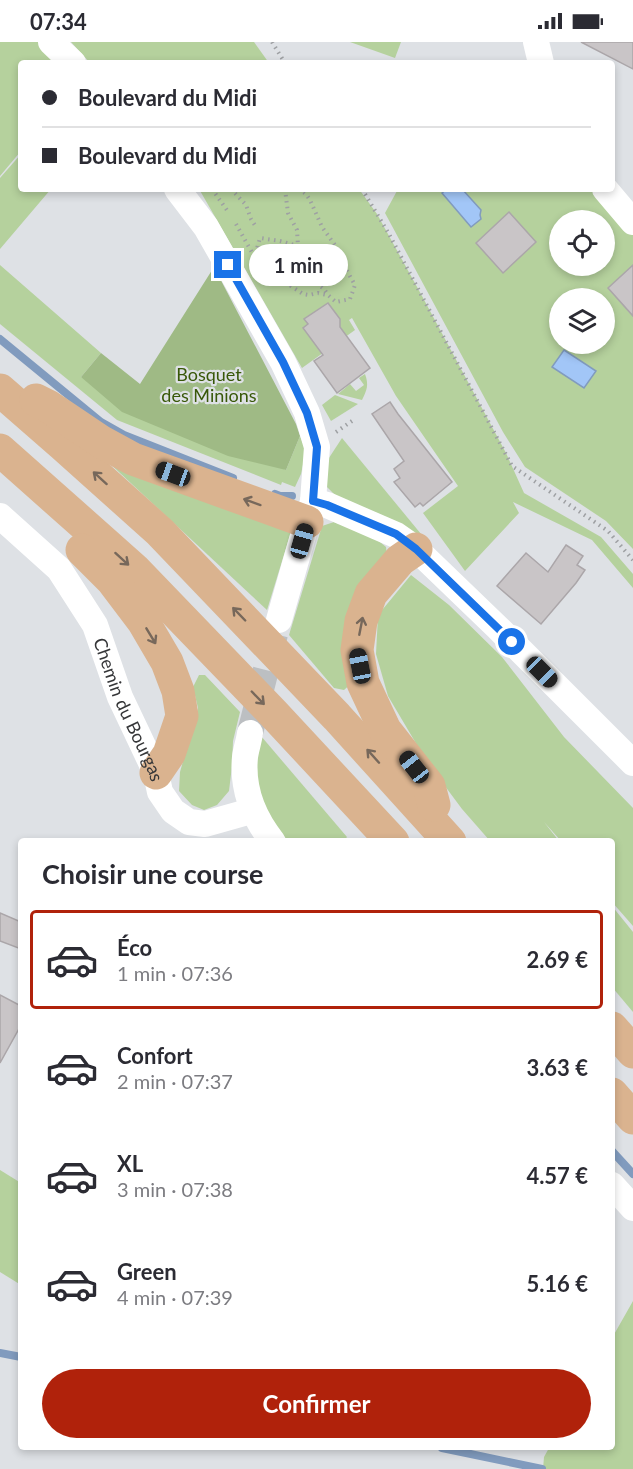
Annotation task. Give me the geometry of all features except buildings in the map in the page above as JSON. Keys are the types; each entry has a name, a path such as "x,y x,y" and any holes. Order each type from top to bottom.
{"main road":[{"path":"0,382 48,406 100,441 133,459 310,512"},
{"path":"0,390 160,532 329,708 445,836"},
{"path":"0,450 134,569 389,838"},
{"path":"0,468 112,580 142,621 167,662 178,691 182,716 169,754 156,773"},
{"path":"416,549 400,560 371,594 361,621 357,650 363,683 385,730 429,786 445,836"},
{"path":"615,1031 633,1052"},
{"path":"615,1097 633,1118"}],"street":[{"path":"51,42 70,60"},
{"path":"536,42 540,60"},
{"path":"179,192 206,227 283,362 305,409 317,447 310,512 279,620"},
{"path":"608,192 633,222"},
{"path":"310,512 327,505 396,534 416,549 633,763"},
{"name":"Chemin du Bourgas","path":"0,516 59,569 95,626 120,697 156,773 160,792 173,812 189,822 206,824 244,813 252,808"},
{"path":"250,733 245,757 245,783 252,808 270,838"},
{"path":"615,1188 633,1208"}],"path":[{"path":"273,42 283,60"},
{"path":"234,192 246,205 256,227"},
{"path":"285,192 288,213 297,230 298,246 308,261 312,279 336,302 350,299 355,285 337,248 322,227 310,200 303,192"},
{"path":"364,192 389,234 513,466 608,531 633,560"},
{"path":"254,256 270,264 291,286 303,294 318,292 328,295"}],"green space":[{"path":"0,42 38,42 57,60 18,60 18,155 0,176"},
{"path":"71,42 254,42 267,60 87,60"},
{"path":"350,42 401,42 395,58"},
{"path":"18,157 18,192 48,192 0,249 0,178"},
{"path":"201,192 361,192 377,214 422,296 506,453 524,493 601,537 633,574 633,588 592,540 513,502 519,513 465,571 423,513 458,486 396,396 352,318 349,320 355,330 302,368"},
{"path":"396,192 597,192 612,210 549,210 549,276 615,276 615,213 633,235 633,549 606,521 525,467 503,432 385,213"},
{"path":"0,265 101,353 81,377 286,470 300,436 306,451 301,474 295,487 282,482 281,485 117,420 0,324"},
{"name":"Bosquet des Minions","path":"214,267 296,424 300,436 286,470 228,456 122,412 81,377 101,353 140,384"},
{"path":"365,374 367,387 362,400 338,394 350,384 356,391 364,385 359,378"},
{"path":"335,395 358,404 331,421 322,405"},
{"path":"342,438 435,551 343,503 327,487 325,464"},
{"path":"106,460 291,532 267,610"},
{"path":"334,522 374,537 386,547 387,555 353,682 344,690 334,688 289,635 322,526"},
{"path":"411,575 449,605 502,657 564,737 633,808 633,926 615,905 615,838 558,838 544,822 557,838 487,838 462,809 427,762 388,696 376,654 378,615"},
{"path":"199,675 205,675 240,712 233,741 229,791 217,805 204,810 192,805 179,791 180,772 198,708 193,687"},
{"path":"261,736 347,837 282,838 273,828 254,778"},
{"path":"615,910 633,932 633,1012 615,991"},
{"path":"0,1170 18,1181 18,1283 0,1272"},
{"path":"633,1301 633,1469 543,1469 544,1457 548,1450 615,1450 615,1333"}],"water":[{"path":"465,192 481,210 481,219 471,227 442,193"},
{"path":"561,354 570,354 596,371 584,388 552,367"}],"waterway":[{"path":"0,339 101,422 124,435 233,478"},
{"path":"275,494 292,496"},
{"path":"615,1154 633,1174"},
{"path":"0,1353 18,1356"},
{"path":"452,1450 542,1469"}],"tunnel":[{"path":"250,733 275,634"}],"route":[{"path":"228,265 283,362 307,413 317,447 313,501 396,534 416,549 512,642"}]}
